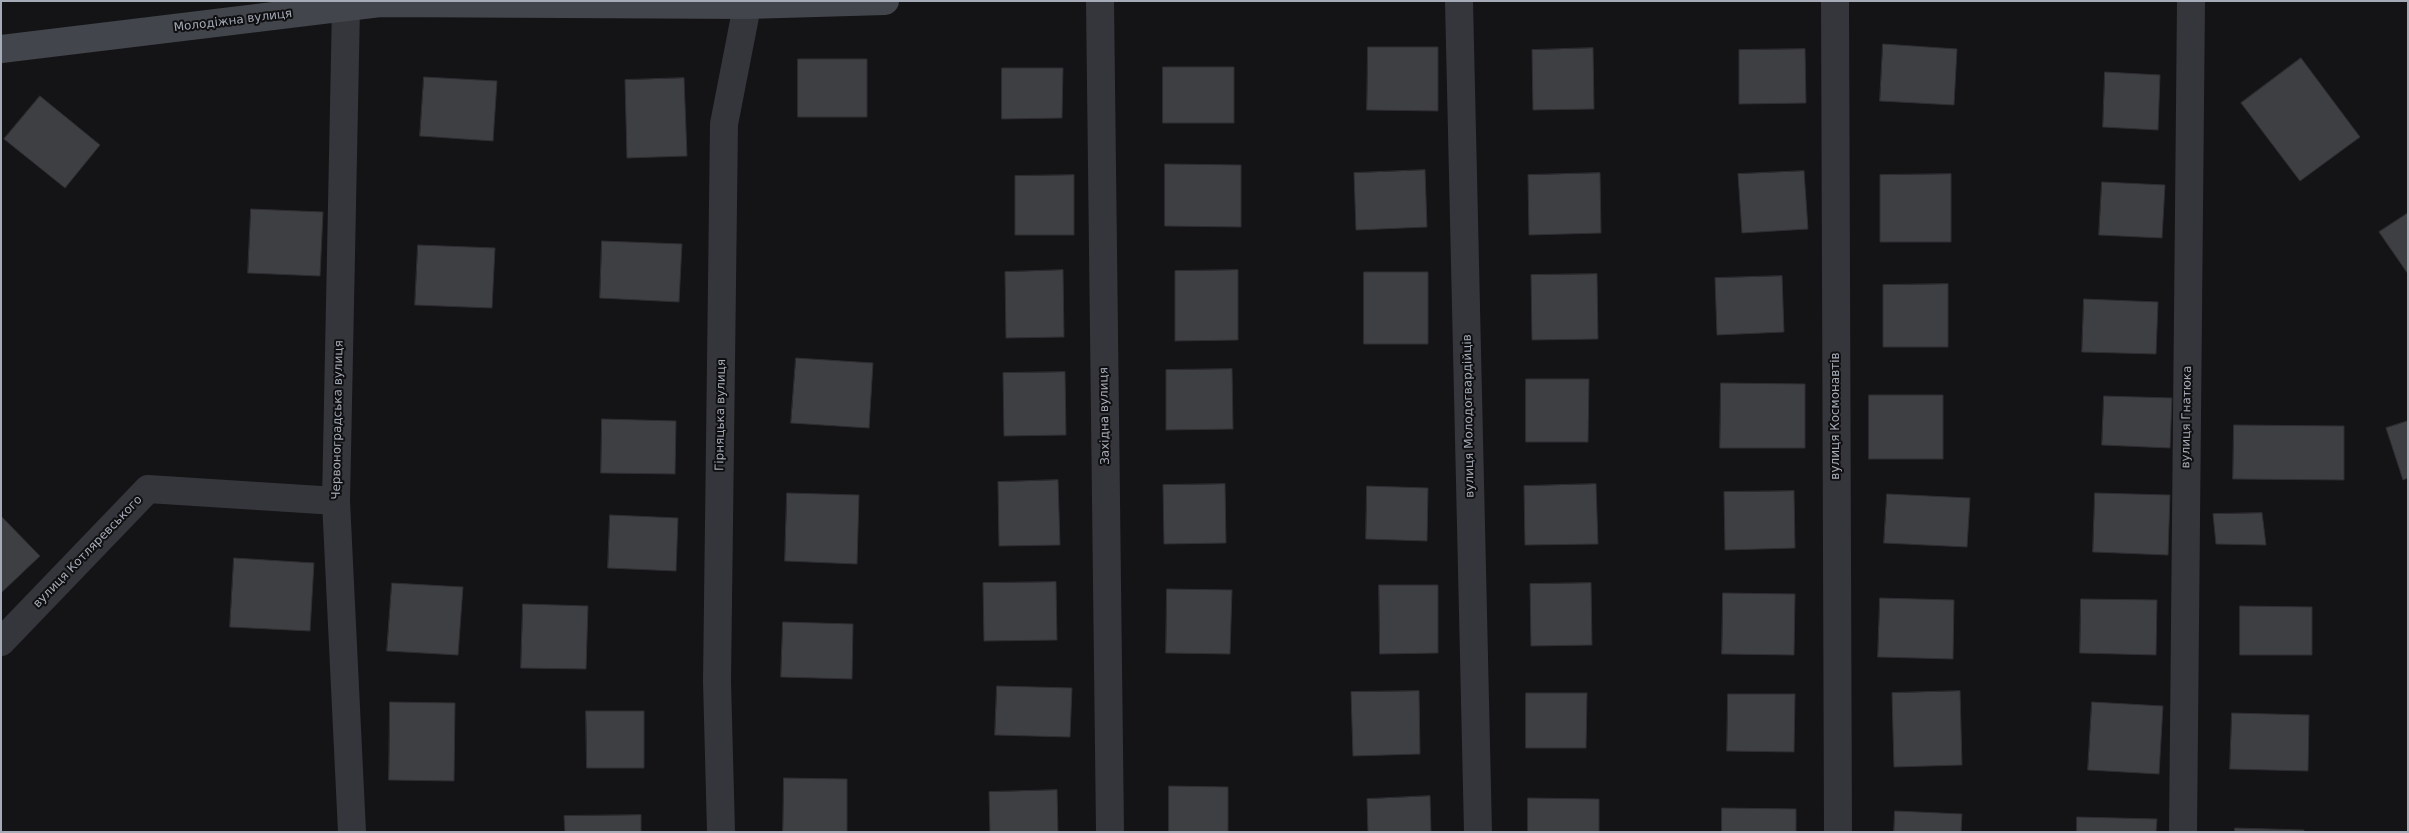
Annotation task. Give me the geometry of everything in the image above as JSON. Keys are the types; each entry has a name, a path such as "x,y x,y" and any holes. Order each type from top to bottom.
{"street":[{"name":"Молодіжна вулиця","path":"1,49 380,2 748,3 885,1"},
{"name":"Західна вулиця","path":"1100,1 1110,832"},
{"name":"вулиця Молодогвардійців","path":"1459,1 1478,832"},
{"name":"вулиця Космонавтів","path":"1834,1 1838,832"},
{"name":"вулиця Гнатюка","path":"2183,832 2191,1"},
{"name":"Гірняцька вулиця","path":"721,832 718,681 724,124 748,3"},
{"name":"Червоноградська вулиця","path":"346,7 336,501 348,827"},
{"name":"вулиця Котляревського","path":"1,642 148,490 336,501"}],"building":[{"path":"1883,44 1957,49 1954,105 1880,101"},
{"path":"1368,47 1438,47 1438,111 1367,110"},
{"path":"1593,48 1594,109 1533,110 1532,50"},
{"path":"1805,49 1806,103 1739,104 1739,50"},
{"path":"2301,58 2360,137 2300,181 2241,103"},
{"path":"798,59 867,59 867,117 798,117"},
{"path":"1163,67 1234,67 1234,123 1163,123"},
{"path":"1002,68 1063,68 1062,118 1002,119"},
{"path":"2105,72 2160,75 2158,130 2103,127"},
{"path":"424,77 497,81 493,141 420,136"},
{"path":"684,78 687,156 627,158 625,80"},
{"path":"40,96 100,145 65,188 4,139"},
{"path":"1165,164 1241,165 1241,227 1165,226"},
{"path":"1425,170 1427,227 1356,230 1354,173"},
{"path":"1804,171 1808,229 1742,233 1738,174"},
{"path":"1600,173 1601,233 1529,235 1528,175"},
{"path":"1951,174 1951,242 1880,242 1880,175"},
{"path":"1074,175 1074,235 1015,235 1015,176"},
{"path":"2102,182 2165,185 2162,238 2099,235"},
{"path":"251,209 323,212 320,276 248,273"},
{"path":"2408,213 2408,274 2379,232"},
{"path":"602,241 682,244 679,302 600,298"},
{"path":"418,245 495,248 492,308 415,305"},
{"path":"1063,270 1064,337 1006,338 1005,272"},
{"path":"1238,270 1238,340 1175,341 1175,271"},
{"path":"1364,272 1428,272 1428,344 1364,344"},
{"path":"1597,274 1598,339 1532,340 1531,275"},
{"path":"1782,276 1784,332 1717,335 1715,278"},
{"path":"1948,284 1948,347 1883,347 1883,285"},
{"path":"2084,299 2158,302 2156,354 2082,352"},
{"path":"796,358 873,363 869,428 791,423"},
{"path":"1232,369 1233,429 1166,430 1166,370"},
{"path":"1065,372 1066,435 1004,436 1003,373"},
{"path":"1526,379 1589,379 1588,442 1526,442"},
{"path":"1721,383 1805,384 1805,448 1720,448"},
{"path":"1869,395 1943,395 1943,459 1869,459"},
{"path":"2104,396 2172,398 2170,448 2102,445"},
{"path":"602,419 676,421 675,474 601,473"},
{"path":"2408,421 2408,478 2403,480 2386,428"},
{"path":"2234,425 2344,426 2344,480 2233,479"},
{"path":"1058,480 1060,545 999,546 998,482"},
{"path":"1225,484 1226,543 1164,544 1163,485"},
{"path":"1596,484 1598,544 1525,545 1524,486"},
{"path":"1367,486 1428,488 1427,541 1366,539"},
{"path":"1794,491 1795,548 1725,550 1724,492"},
{"path":"787,493 859,495 857,564 785,561"},
{"path":"2095,493 2170,495 2168,555 2093,552"},
{"path":"1887,494 1970,498 1967,547 1884,543"},
{"path":"2262,513 2266,545 2216,544 2213,514"},
{"path":"610,515 678,518 676,571 608,568"},
{"path":"1,516 40,556 1,593"},
{"path":"234,558 314,563 310,631 230,627"},
{"path":"1056,582 1057,640 984,641 983,583"},
{"path":"392,583 463,587 458,655 387,651"},
{"path":"1591,583 1592,645 1531,646 1530,584"},
{"path":"1379,585 1438,585 1438,653 1380,654"},
{"path":"1167,589 1232,590 1230,654 1166,653"},
{"path":"1723,593 1795,594 1794,655 1722,654"},
{"path":"1880,598 1954,600 1953,659 1878,657"},
{"path":"2081,599 2157,600 2156,655 2080,653"},
{"path":"523,604 588,606 586,669 521,668"},
{"path":"2240,606 2312,607 2312,655 2240,655"},
{"path":"783,622 853,624 852,679 781,677"},
{"path":"997,686 1072,688 1070,737 995,735"},
{"path":"1419,691 1420,754 1353,756 1351,692"},
{"path":"1960,691 1962,765 1894,767 1892,693"},
{"path":"1526,693 1587,693 1586,748 1526,748"},
{"path":"1728,694 1795,694 1794,752 1727,751"},
{"path":"390,702 455,703 454,781 389,780"},
{"path":"2092,702 2163,706 2159,774 2088,770"},
{"path":"586,711 644,711 644,768 587,768"},
{"path":"2232,713 2309,715 2308,771 2230,769"},
{"path":"784,778 847,779 847,832 783,832"},
{"path":"1169,786 1228,787 1228,832 1169,832"},
{"path":"1057,790 1058,832 990,832 989,792"},
{"path":"1430,796 1431,832 1368,832 1367,799"},
{"path":"1528,798 1599,799 1599,832 1528,832"},
{"path":"1722,808 1796,809 1796,832 1722,832"},
{"path":"1895,811 1962,814 1961,832 1894,832"},
{"path":"641,815 641,832 565,832 564,816"},
{"path":"2077,817 2157,819 2156,832 2077,832"},
{"path":"2235,828 2304,830 2304,832 2235,832"}]}
